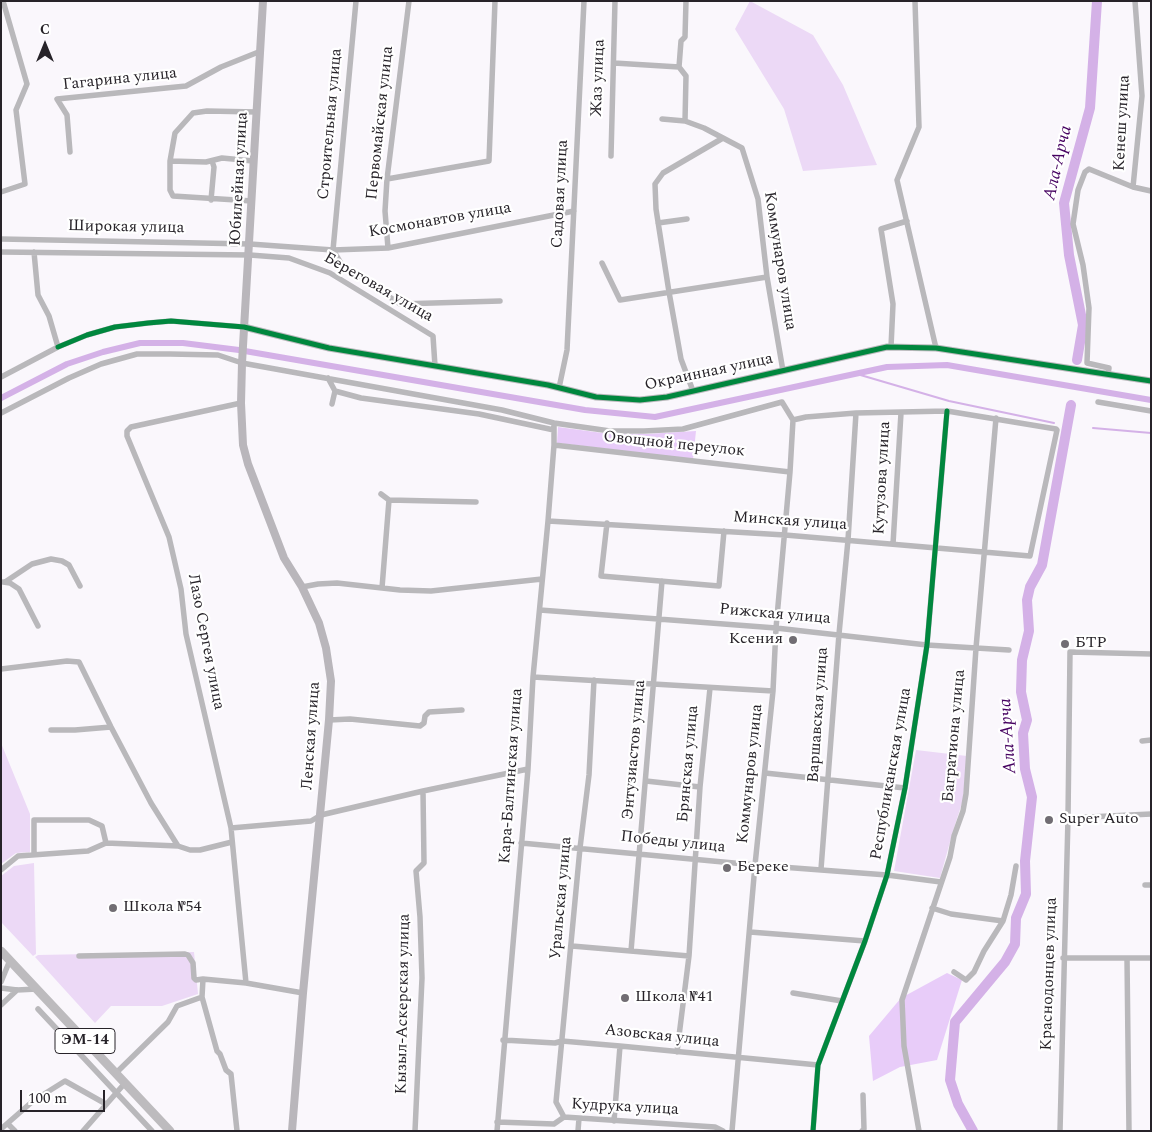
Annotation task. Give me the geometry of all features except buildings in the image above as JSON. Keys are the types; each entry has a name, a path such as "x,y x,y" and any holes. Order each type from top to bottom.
{"main road":[{"name":"Юбилейная улица","path":"242,361 250,255 263,1"},
{"name":"Ленская улица","path":"242,361 243,445 248,464 284,558 302,587 319,623 326,648 331,681 292,1131"},
{"name":"ЭМ-14","path":"1,951 170,1131"}],"street":[{"path":"1,192 25,184 16,110 27,84 3,1"},
{"name":"Строительная улица","path":"333,250 356,1"},
{"name":"Первомайская улица","path":"388,248 385,211 387,179 409,1"},
{"path":"387,179 489,161 495,1"},
{"name":"Садовая улица","path":"559,388 567,350 584,1"},
{"name":"Жаз улица","path":"611,156 615,1"},
{"path":"685,121 686,76 679,67 681,41 685,37 686,1"},
{"path":"915,1 919,127 897,180 936,348"},
{"name":"Кенеш улица","path":"1133,187 1142,96 1135,1"},
{"name":"Гагарина улица","path":"70,152 67,115 56,99 186,86 221,67 261,51"},
{"path":"614,63 679,67"},
{"path":"252,201 211,200 174,196 170,190 170,161 175,133 193,113 257,112"},
{"name":"Коммунаров улица","path":"662,119 685,121 704,128 742,148 758,199 767,277 784,371"},
{"path":"693,391 681,359 658,223 655,184 663,173 723,138"},
{"path":"170,161 212,161 222,158 254,161"},
{"path":"211,200 214,167 212,161"},
{"path":"1108,374 1109,368 1087,363 1090,308 1074,224 1078,190 1085,172 1089,169 1133,187 1151,190"},
{"name":"Космонавтов улица","path":"250,244 333,250 388,248 574,211"},
{"path":"658,223 687,219"},
{"path":"891,347 894,304 882,230 906,221"},
{"name":"Широкая улица","path":"1,239 250,244"},
{"name":"Береговая улица","path":"333,250 342,265 400,304 500,301"},
{"path":"1,252 250,255"},
{"path":"34,252 38,295 49,316 54,339 58,347"},
{"name":"Береговая улица","path":"250,255 289,258 330,273 433,336 435,366"},
{"path":"602,263 620,300 767,277"},
{"path":"1,377 58,347 87,335 115,327 170,321 244,328"},
{"name":"Окраинная улица","path":"244,328 329,348 559,388 596,397 640,400 668,397 891,347 936,348 1151,380"},
{"path":"1,413 69,378 101,364 137,354 218,355 328,378 502,410 554,423 610,430 683,429 782,402 793,420 806,417 856,413 947,411 996,418"},
{"path":"328,378 335,391 332,404"},
{"path":"335,391 361,398 479,414 554,430"},
{"path":"1098,402 1151,411"},
{"name":"Лазо Сергея улица","path":"241,403 131,427 127,431 127,436 169,537 181,589 186,634 231,828 246,983"},
{"name":"Республиканская улица","path":"813,1131 818,1065 865,942 887,875 905,788 928,645 947,411"},
{"name":"Варшавская улица","path":"821,869 848,540 856,413"},
{"name":"Кутузова улица","path":"893,544 900,413"},
{"name":"Минская улица","path":"548,521 785,535 1030,556 1057,430 996,418"},
{"name":"Багратиона улица","path":"919,1131 904,1046 902,1000 950,857 966,794 976,648 996,418"},
{"name":"Коммунаров улица","path":"732,1131 772,692 793,420"},
{"name":"Кара-Балтинская улица","path":"496,1131 528,769 533,677 548,521 554,423"},
{"name":"Овощной переулок","path":"554,445 790,472"},
{"path":"381,494 389,500 476,502"},
{"path":"382,588 389,500"},
{"path":"607,523 601,576 719,586 724,531"},
{"path":"3,582 32,564 50,559 62,561 68,565 80,586"},
{"path":"302,587 337,583 431,591 542,579"},
{"name":"Энтузиастов улица","path":"631,951 662,581"},
{"path":"3,582 10,583 19,590 38,626"},
{"name":"Рижская улица","path":"540,610 776,628 928,645 1009,650"},
{"name":"Краснодонцев улица","path":"1060,1131 1070,652 1151,654"},
{"path":"1,669 67,661 80,662 111,727 151,803 178,846"},
{"path":"533,677 772,692"},
{"name":"Уральская улица","path":"564,1117 556,1102 580,848 589,774 594,680"},
{"name":"Брянская улица","path":"677,1052 689,956 700,787 710,688"},
{"path":"329,720 350,719 420,726 424,723 425,716 429,712 462,710"},
{"path":"51,730 111,727"},
{"path":"1142,741 1151,740"},
{"path":"231,828 311,821 320,815 528,769"},
{"path":"765,773 905,788"},
{"path":"646,781 700,787"},
{"name":"Кызыл-Аскерская улица","path":"415,1131 422,978 416,871 424,863 423,791"},
{"path":"1068,818 1151,814"},
{"path":"34,855 34,820 89,820 102,826 106,844"},
{"path":"1,870 18,856 88,851 106,844 178,846 190,850 200,850 232,842"},
{"name":"Победы улица","path":"521,844 821,869 941,882"},
{"path":"954,972 966,980 974,972 984,951 1003,921 1011,895 1016,866"},
{"path":"932,908 951,914 1003,921"},
{"path":"750,932 865,942"},
{"path":"572,946 689,956"},
{"path":"79,956 185,954 193,963 194,978 196,980 246,983 303,993"},
{"path":"1063,958 1151,958"},
{"path":"1127,958 1129,1131"},
{"path":"1,982 10,960"},
{"path":"203,979 202,997 217,1052 220,1054 226,1070 231,1074 237,1131"},
{"path":"1,988 17,990 37,989"},
{"path":"1,1005 17,990"},
{"path":"793,993 842,1002"},
{"path":"116,1073 168,1022 176,1006 202,997"},
{"path":"38,1009 152,1131"},
{"name":"Азовская улица","path":"503,1040 555,1043 562,1041 818,1065"},
{"path":"614,1121 620,1046"},
{"path":"1,1129 33,1101 65,1080 106,1104"},
{"path":"83,1131 125,1083"},
{"path":"862,1131 864,1129 863,1095"},
{"name":"Кудрука улица","path":"497,1122 554,1124 564,1117 715,1127 723,1131"},
{"path":"578,1131 579,1118"},
{"path":"655,1123 655,1131"},
{"path":"8,1124 15,1131"}],"shaded area":[{"path":"750,1 813,35 843,85 877,165 803,171 784,109 735,29"},
{"path":"558,427 610,434 696,431 693,459 557,443"},
{"path":"1,743 30,814 30,852 16,853 1,864"},
{"path":"916,750 967,756 963,800 940,878 894,871"},
{"path":"34,863 36,954 33,956 1,922 1,876 14,866"},
{"path":"194,952 198,994 162,1006 111,1006 95,1023 35,957 38,955"},
{"path":"947,973 962,980 937,1060 900,1067 873,1081 869,1036 901,998"}],"waterway":[{"name":"Ала-Арча","path":"1077,360 1083,325 1069,255 1064,203 1090,108 1097,1"},
{"path":"1,398 67,364 103,352 140,343 183,343 239,350 585,410 655,417 887,367 947,365 1151,400"},
{"path":"857,374 949,401 1054,423"},
{"name":"Ала-Арча","path":"973,1131 958,1104 950,1080 955,1022 1005,962 1015,944 1016,918 1026,894 1025,861 1032,797 1025,769 1023,733 1027,720 1021,692 1022,660 1029,631 1027,600 1030,587 1042,565 1071,405"},
{"path":"1093,428 1151,433"}],"cycle path":[{"path":"58,347 87,335 115,327 148,323 171,321 244,327 329,348 548,385 596,397 640,400 667,397 887,347 936,348 1151,381"},
{"path":"813,1131 818,1065 865,941 887,875 905,788 927,645 947,411"}],"place":[{"name":"Ксения","path":"793,640"},
{"name":"БТР","path":"1065,644"},
{"name":"Super Auto","path":"1049,820"},
{"name":"Береке","path":"727,868"},
{"name":"Школа №54","path":"113,908"},
{"name":"Школа №41","path":"625,998"}]}
